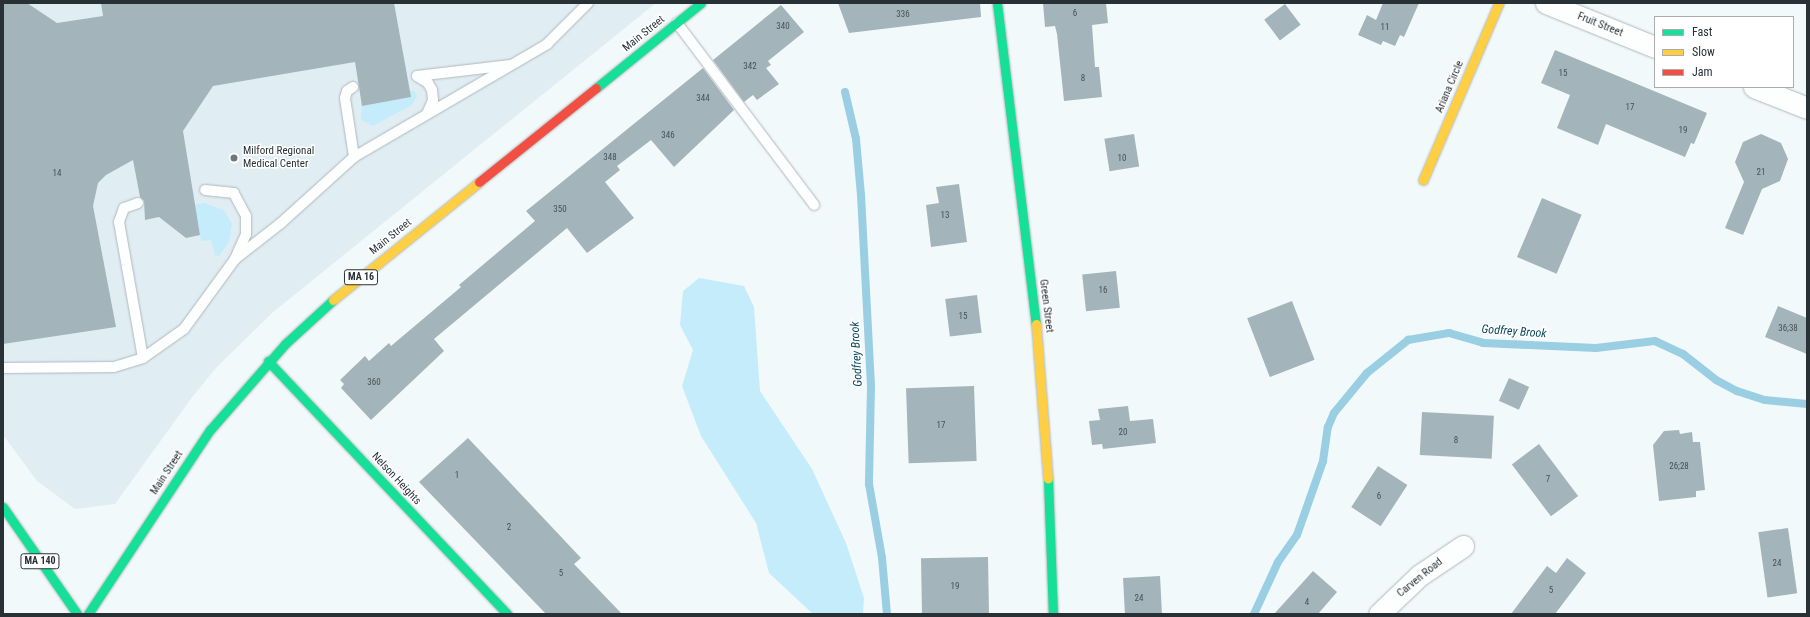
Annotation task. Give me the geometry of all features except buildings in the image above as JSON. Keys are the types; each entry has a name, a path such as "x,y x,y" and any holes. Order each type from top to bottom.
{"street":[{"name":"Main Street","path":"88,614 210,430 268,361 338,295 701,3"},
{"name":"Green Street","path":"997,3 1041,360 1053,614"},
{"name":"Ariana Circle","path":"1423,180 1499,3"},
{"name":"Fruit Street","path":"1546,3 1654,47"},
{"path":"1757,88 1807,108"},
{"name":"Nelson Heights","path":"268,361 507,614"},
{"name":"MA 140","path":"3,507 77,614"},
{"name":"Carven Road","path":"1379,614 1420,576 1464,546"}],"lane":[{"path":"235,259 281,223 354,157 516,64 547,44 588,3"},
{"path":"677,23 814,205"},
{"path":"427,114 432,100 432,90 428,83 417,76 516,64"},
{"path":"353,87 347,91 345,98 354,157"},
{"path":"3,368 45,366 106,369 143,358 184,329 235,259 246,234 244,210 234,193 205,190"},
{"path":"138,203 124,208 119,222 143,358"}],"shaded area":[{"name":"Milford Regional Medical Center","path":"3,3 656,3 272,313 216,368 193,396 115,504 75,509 37,481 3,435"},
{"path":"410,91 414,91 417,96 412,105 373,126 361,120 362,102 363,106 410,97"},
{"path":"204,203 224,210 232,224 229,242 219,256 215,255 211,240 201,241 195,205"},
{"path":"699,278 744,286 754,307 760,391 812,469 846,543 864,598 863,614 813,614 769,573 756,523 701,436 682,386 693,350 680,325 683,291"}],"waterway":[{"name":"Godfrey Brook","path":"845,92 856,139 861,195 871,386 869,484 882,558 887,614"},
{"name":"Godfrey Brook","path":"1254,614 1278,562 1297,535 1323,461 1328,427 1334,413 1367,373 1408,340 1449,333 1483,343 1596,348 1655,341 1683,354 1716,380 1737,391 1765,400 1807,404"}],"traffic: fast":[{"path":"596,88 701,3"},
{"path":"997,3 1036,324"},
{"path":"88,614 210,430 285,344 333,300"},
{"path":"268,361 507,614"},
{"path":"1048,479 1053,614"},
{"path":"3,507 77,614"}],"traffic: slow":[{"path":"1423,180 1499,3"},
{"path":"333,300 479,182"},
{"path":"1036,324 1048,479"}],"traffic: jam":[{"path":"479,182 596,88"}],"place":[{"name":"Milford Regional Medical Center","path":"234,158"}]}
